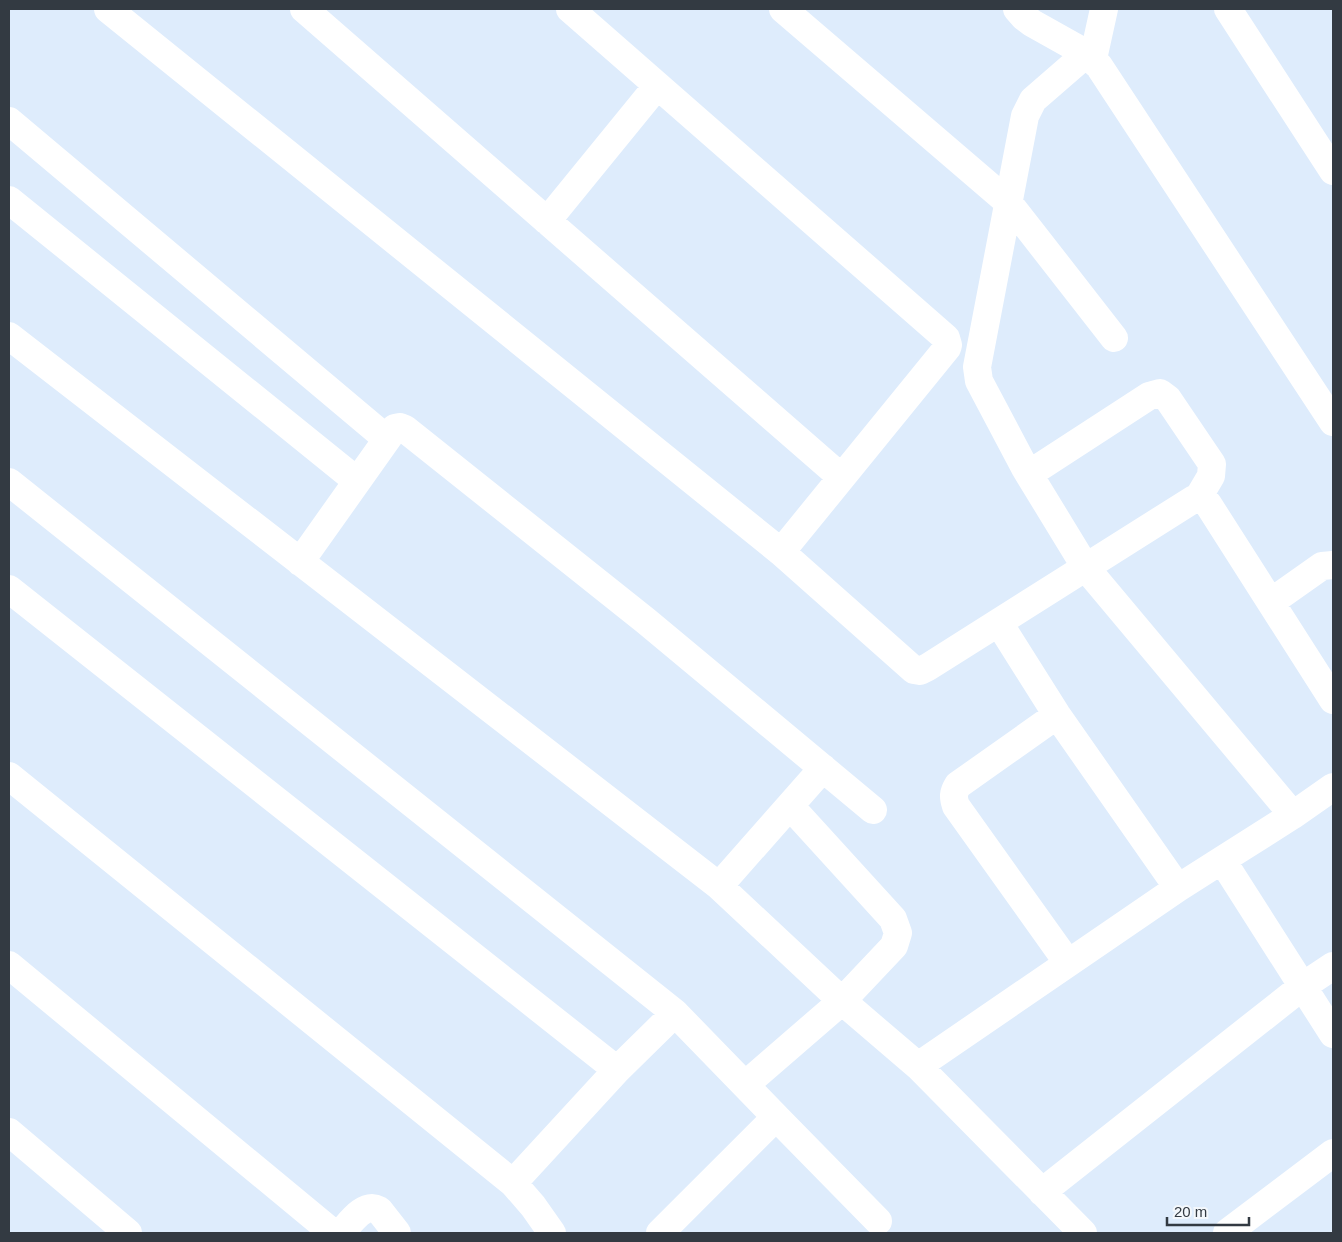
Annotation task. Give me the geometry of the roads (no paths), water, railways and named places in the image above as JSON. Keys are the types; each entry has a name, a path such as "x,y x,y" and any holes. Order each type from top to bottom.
{"street":[{"path":"108,9 781,552 914,670 920,671 928,667 1198,498 1211,476 1212,464 1168,399 1160,393 1149,396 1029,474"},
{"path":"304,9 841,477"},
{"path":"570,9 946,338 947,348 781,552"},
{"path":"783,9 1008,202 1114,338"},
{"path":"1017,9 1024,18 1089,57 1110,82 1333,422"},
{"path":"1104,9 1089,57 1034,100 1027,109 977,367 982,388 1029,474 1086,568 1293,815"},
{"path":"1228,9 1333,171"},
{"path":"547,221 658,86"},
{"path":"9,121 388,439"},
{"path":"9,200 357,481"},
{"path":"9,336 719,886 842,1001 918,1066 1083,1233"},
{"path":"300,562 395,428 405,429 646,621 873,810"},
{"path":"9,482 674,1013 776,1117 878,1229"},
{"path":"1198,498 1202,498 1208,504 1333,700"},
{"path":"1271,602 1322,566 1333,565"},
{"path":"9,589 617,1070"},
{"path":"1000,623 1057,715 1178,888"},
{"path":"1057,715 958,786 953,799 956,806 1068,963"},
{"path":"719,886 823,768"},
{"path":"9,776 513,1183 533,1206 552,1233"},
{"path":"918,1066 1178,888 1293,815 1333,787"},
{"path":"745,1085 842,1001 894,946 898,932 893,919 790,806"},
{"path":"1222,860 1333,1034"},
{"path":"9,965 334,1233"},
{"path":"1042,1192 1302,986 1333,966"},
{"path":"513,1183 617,1070 674,1013"},
{"path":"660,1233 776,1117"},
{"path":"9,1132 128,1233"},
{"path":"1227,1233 1333,1153"},
{"path":"340,1233 365,1210 371,1208 380,1210 396,1233"}]}
